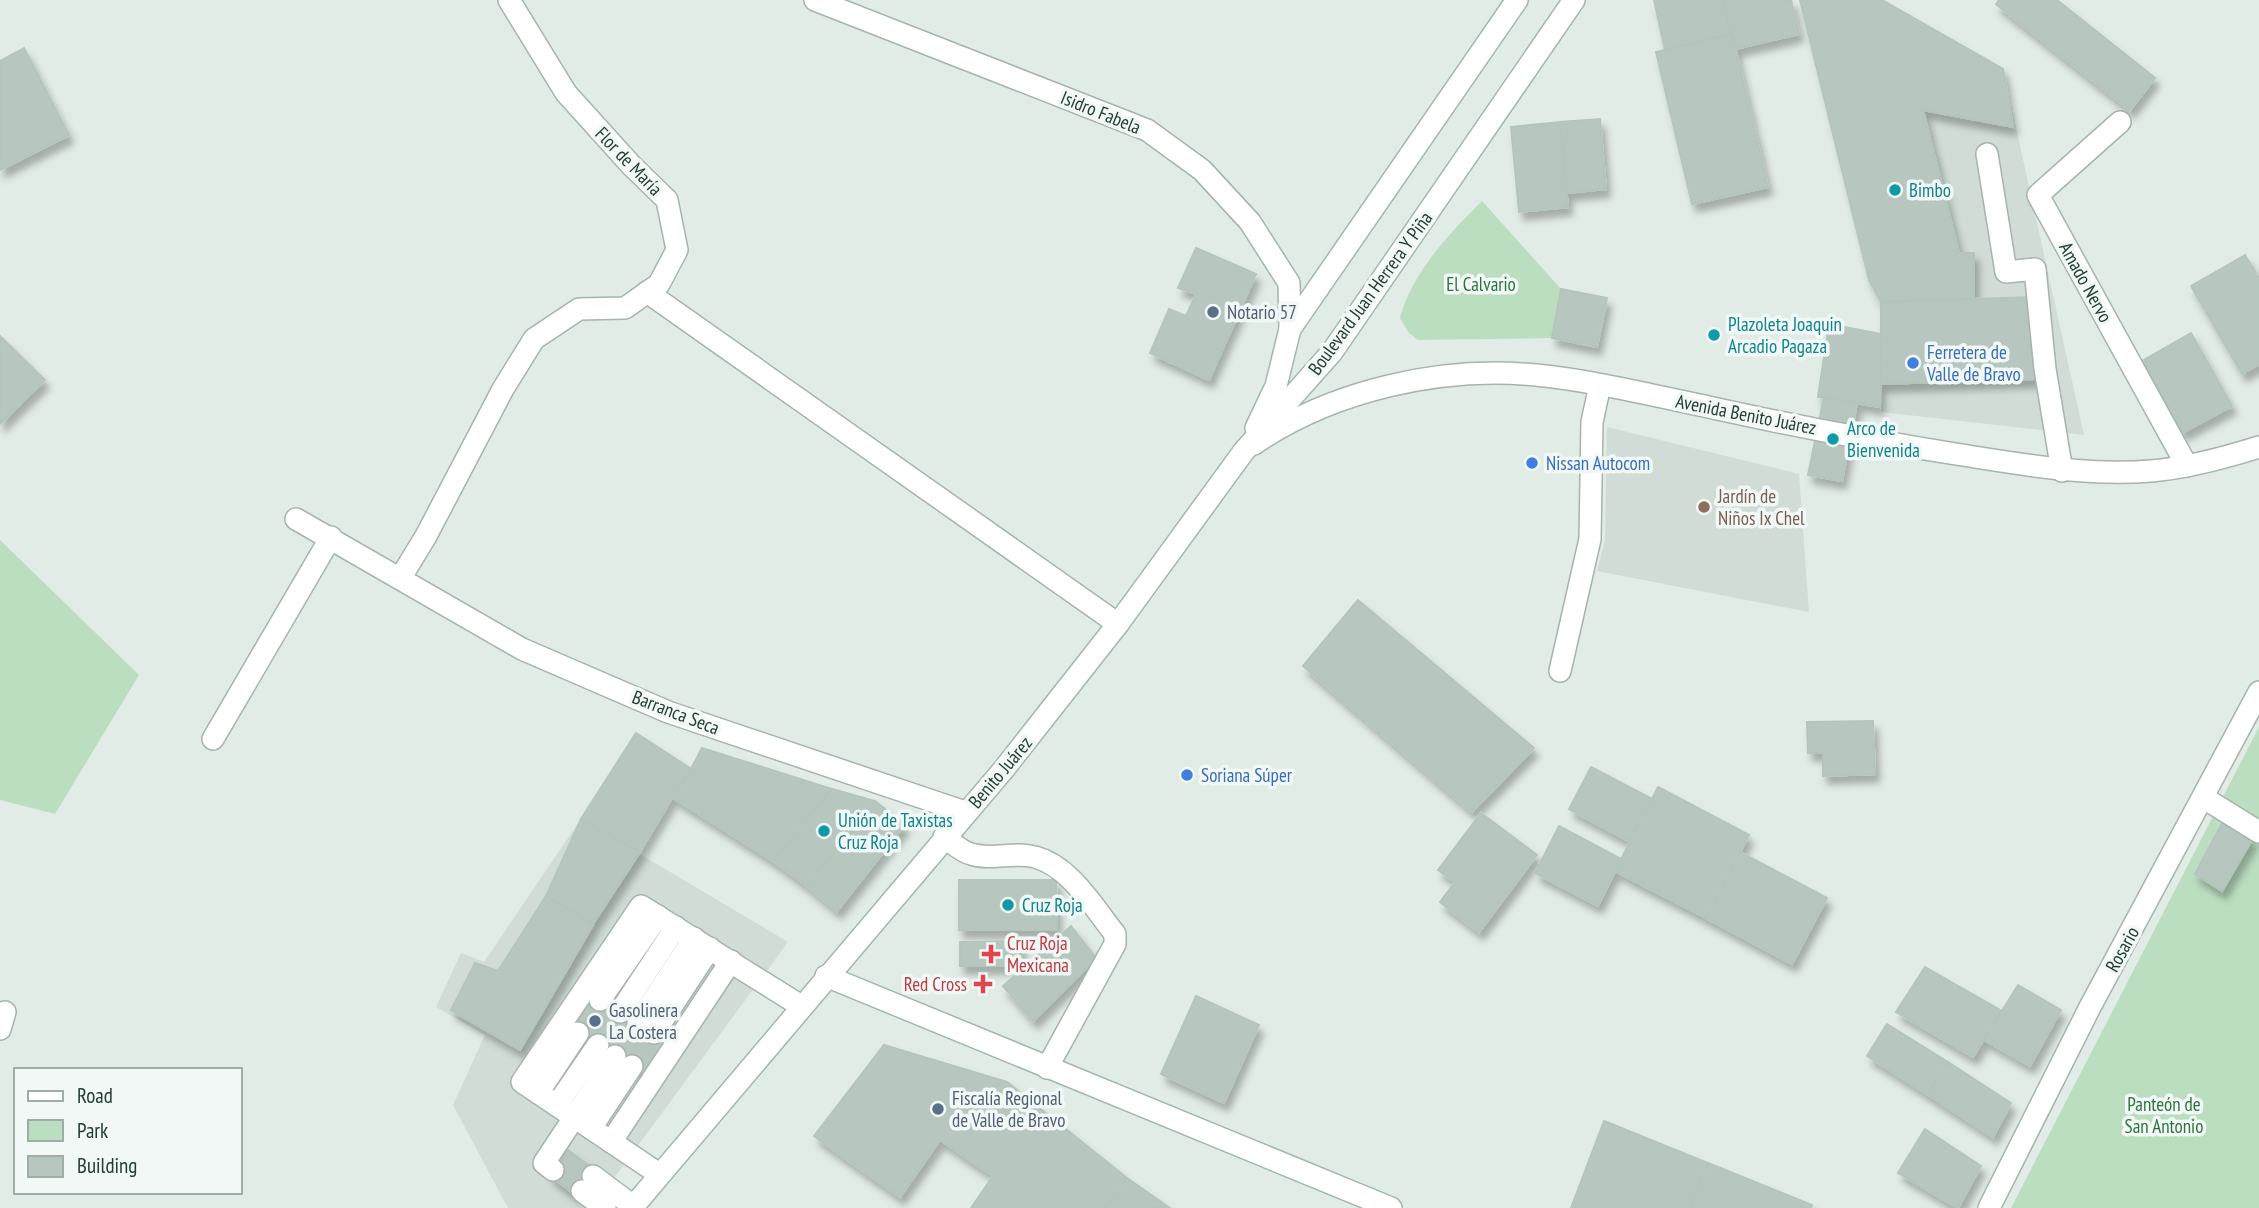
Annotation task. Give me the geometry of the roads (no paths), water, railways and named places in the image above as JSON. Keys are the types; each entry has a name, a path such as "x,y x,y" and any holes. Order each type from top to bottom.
{"street":[{"name":"Flor de María","path":"401,578 534,339 579,309 625,308 659,284 677,250 667,201 566,93 509,0"},
{"name":"Isidro Fabela","path":"815,0 1147,130 1175,149 1226,194 1270,252 1289,283 1290,330"},
{"name":"Boulevard Juan Herrera Y Piña","path":"1244,452 1276,386 1290,330 1517,0"},
{"name":"Boulevard Juan Herrera Y Piña","path":"1244,452 1332,352 1574,0"},
{"name":"Amado Nervo","path":"2120,121 2038,195 2187,466"},
{"path":"1987,154 2006,272 2035,269 2045,369 2062,471"},
{"path":"647,292 1118,624"},
{"name":"Avenida Benito Juárez","path":"1244,452 1275,430 1314,412 1399,385 1444,377 1490,374 1536,375 1600,385 1904,445 2062,471 2121,473 2187,466 2259,447"},
{"path":"1560,671 1590,539 1592,422 1600,385"},
{"name":"Benito Juárez","path":"632,1207 965,812 1118,624 1244,452"},
{"name":"Barranca Seca","path":"296,519 522,649 668,712 965,812"},
{"path":"213,739 331,537"},
{"name":"Rosario","path":"1989,1208 2090,1007 2259,692"},
{"path":"2204,798 2259,832"},
{"path":"944,837 968,854 990,858 1017,854 1037,857 1064,872 1115,934 1115,944 1047,1068"},
{"path":"649,911 801,1006"},
{"path":"600,1000 649,911"},
{"path":"530,1087 649,911"},
{"path":"693,938 637,1022 693,938"},
{"path":"611,1142 731,961"},
{"path":"826,976 1391,1208"},
{"path":"530,1087 578,1033"},
{"path":"557,1105 615,1056 583,1123 557,1158"},
{"path":"530,1087 659,1174"},
{"path":"605,1208 587,1183 632,1207"}],"place":[{"name":"Bimbo","path":"1895,190"},
{"name":"Notario 57","path":"1213,312"},
{"name":"Plazoleta Joaquin Arcadio Pagaza","path":"1714,335"},
{"name":"Ferretera de Valle de Bravo","path":"1913,363"},
{"name":"Arco de Bienvenida","path":"1833,439"},
{"name":"Nissan Autocom","path":"1532,463"},
{"name":"Jardín de Niños Ix Chel","path":"1704,507"},
{"name":"Soriana Súper","path":"1187,775"},
{"name":"Unión de Taxistas Cruz Roja","path":"824,831"},
{"name":"Cruz Roja","path":"1008,905"},
{"name":"Cruz Roja Mexicana","path":"991,954"},
{"name":"Red Cross","path":"983,984"},
{"name":"Gasolinera La Costera","path":"595,1021"},
{"name":"Fiscalía Regional de Valle de Bravo","path":"938,1109"}],"park label":[{"name":"El Calvario","path":"1481,284"},
{"name":"Panteón de San Antonio","path":"2164,1115"}]}
